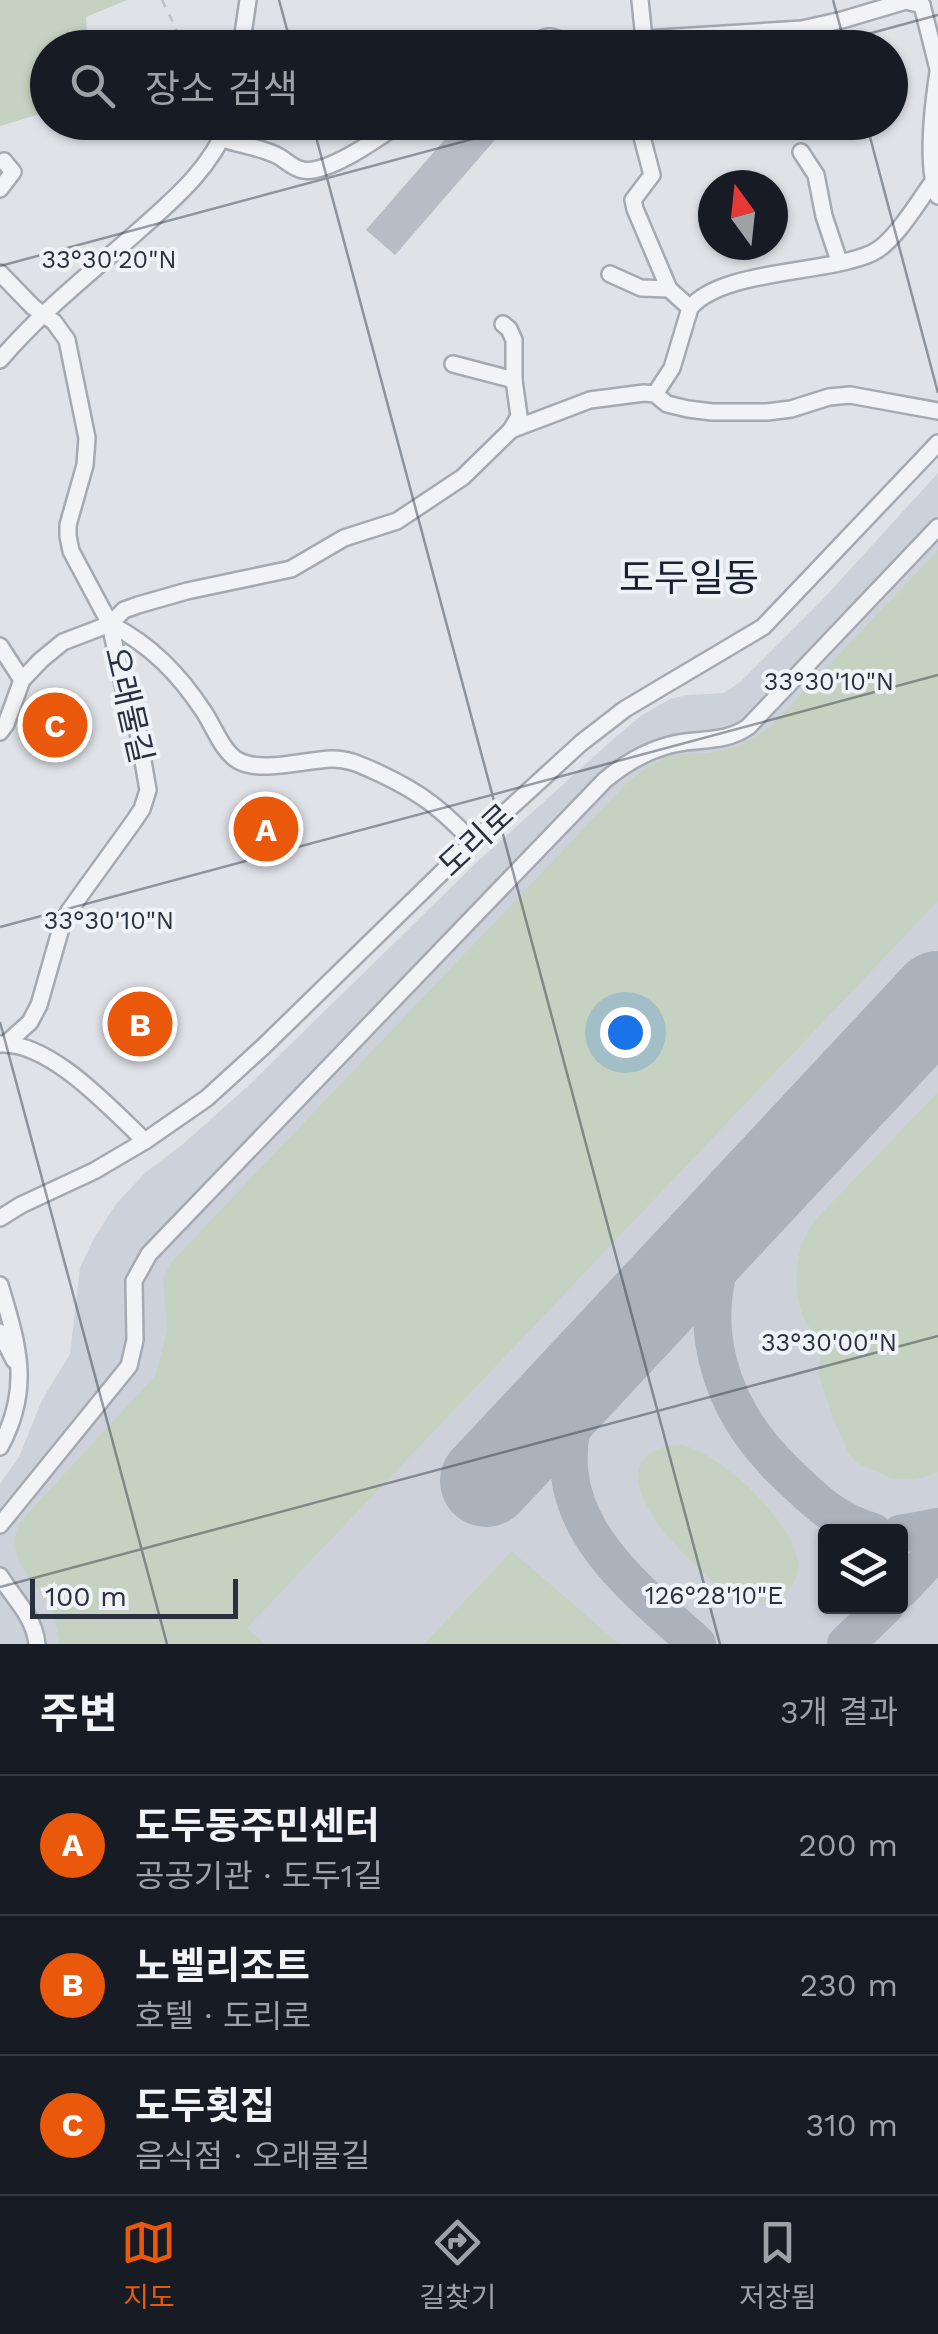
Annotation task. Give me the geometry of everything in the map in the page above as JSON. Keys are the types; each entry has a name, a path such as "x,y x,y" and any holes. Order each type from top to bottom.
{"street":[{"path":"244,30 248,0"},
{"path":"640,0 643,30"},
{"path":"654,394 672,368 695,301 718,288 874,252 936,190 933,108 938,70 925,3 906,1 842,20 788,30"},
{"path":"0,360 43,315 177,197 222,140"},
{"path":"227,140 258,148 308,171 335,163 373,140"},
{"path":"643,140 652,175 633,200 635,209 669,289 690,308"},
{"path":"801,152 816,175 824,216 840,261"},
{"path":"0,189 13,172 4,160"},
{"path":"0,273 54,322 66,340 87,438 82,481 68,525 71,551 110,624 135,636 172,670 240,762 261,766 335,759 360,764 424,796 473,842"},
{"path":"610,274 641,288 669,289"},
{"path":"0,732 22,680 54,647 110,624 124,610 138,605 291,570 344,538 397,521 463,477 511,430 519,416 514,340 504,324"},
{"path":"453,364 514,380"},
{"path":"511,430 590,400 644,393 654,394 666,404 712,412 791,409 830,396 938,411"},
{"name":"도리로","path":"0,1218 94,1171 207,1098 581,743 625,709 763,627 938,443"},
{"path":"0,1525 129,1366 135,1340 134,1281 149,1254 604,780 646,753 685,742 720,740 748,727 938,527"},
{"name":"오래물길","path":"3,1044 30,1022 69,911 145,800 147,782 140,740 125,694 110,624"},
{"path":"0,646 22,680"},
{"path":"3,1044 35,1053 69,1072 144,1141"},
{"path":"0,1285 18,1348 20,1370 0,1447"},
{"path":"0,1332 20,1370"},
{"path":"0,1576 28,1614 36,1644"}],"path":[{"path":"162,0 178,30"}],"shaded area":[{"path":"938,473 938,1644 0,1644 0,1484 19,1457 42,1400 70,1354 80,1268 116,1204 146,1172 249,1085 478,861 619,734 670,699 723,693 739,683 824,598"}],"green space":[{"path":"0,0 127,0 86,17 87,30 30,30 30,117 0,126"},
{"path":"938,550 938,901 247,1628 265,1644 58,1644 53,1612 19,1562 14,1541 19,1523 155,1376 167,1331 163,1278 173,1260 628,782 671,755 740,746 770,727"},
{"path":"938,1092 938,1472 916,1480 891,1478 855,1462 848,1452 818,1373 819,1338 810,1329 800,1306 797,1265 803,1241 815,1220"},
{"path":"676,1444 693,1448 732,1473 771,1511 785,1531 798,1568 793,1584 782,1596 768,1602 729,1593 699,1569 658,1524 640,1492 638,1476 642,1462 654,1451"},
{"path":"512,1551 619,1644 424,1644"}],"building":[{"path":"444,140 495,140 395,255 366,230"}],"taxiway":[{"path":"771,1176 736,1226 720,1266 713,1298 718,1361 728,1391 762,1447 805,1492 853,1524"},
{"path":"598,1363 578,1405 569,1444 570,1480 580,1512 596,1542 618,1569 697,1644"},
{"path":"908,1533 938,1527"},
{"path":"908,1582 938,1550"},
{"path":"846,1644 877,1614"}],"runway":[{"path":"486,1481 938,997"}],"place":[{"name":"도두횟집","path":"55,725"},
{"name":"도두동주민센터","path":"266,829"},
{"name":"노벨리조트","path":"140,1024"}],"district":[{"name":"도두일동","path":"689,578"}]}
